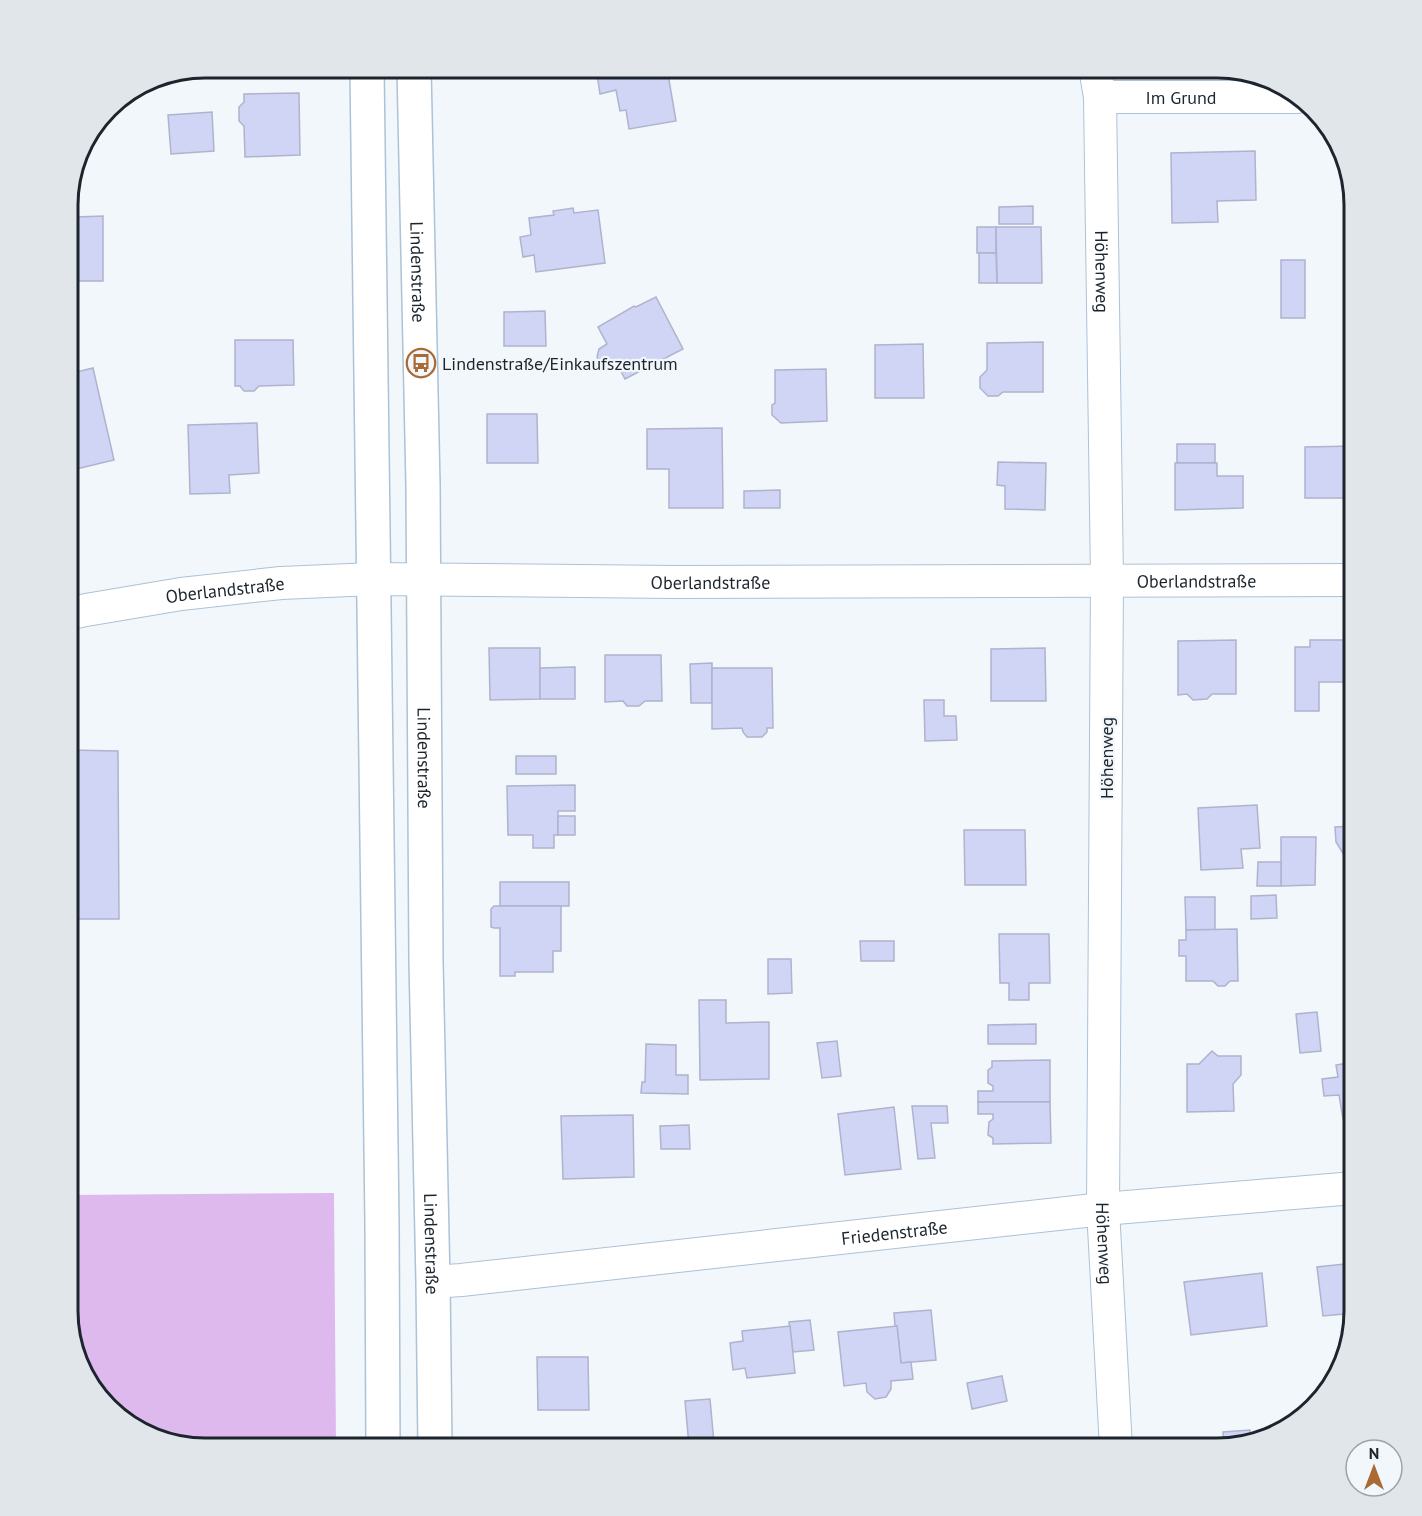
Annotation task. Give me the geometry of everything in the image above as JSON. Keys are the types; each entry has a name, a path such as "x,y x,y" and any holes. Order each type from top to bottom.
{"street":[{"path":"367,78 383,1438"},
{"name":"Lindenstraße","path":"414,78 421,374 426,961 435,1438"},
{"name":"Im Grund","path":"1097,83 1282,96"},
{"name":"Höhenweg","path":"1097,83 1107,580 1103,1209 1115,1438"},
{"name":"Oberlandstraße","path":"78,612 182,594 270,584 373,579 662,582 1344,580"},
{"name":"Friedenstraße","path":"433,1282 1103,1209 1344,1189"}],"shaded area":[{"path":"334,1193 336,1438 188,1437 172,1434 149,1425 121,1407 95,1375 80,1336 78,1195"}],"building":[{"path":"598,78 669,78 676,121 629,129 626,110 620,111 616,90 600,94"},
{"path":"299,93 300,155 245,157 244,126 239,121 239,107 244,102 244,94"},
{"path":"212,112 214,151 171,154 168,115"},
{"path":"1255,151 1256,200 1217,201 1218,222 1172,223 1171,153"},
{"path":"1033,206 1033,224 999,224 999,207"},
{"path":"573,208 574,213 598,210 605,263 536,272 534,255 523,257 520,237 531,235 529,218 554,215 553,211"},
{"path":"103,216 103,281 78,281 78,217"},
{"path":"977,227 996,227 996,253 977,253"},
{"path":"996,227 1041,227 1042,283 997,283"},
{"path":"979,253 996,253 997,283 979,283"},
{"path":"1281,260 1305,260 1305,318 1281,318"},
{"path":"656,297 683,349 625,379 616,362 609,367 601,364 597,357 599,349 607,344 598,327 634,306"},
{"path":"545,311 546,346 504,346 504,312"},
{"path":"235,340 293,340 294,385 259,386 254,391 244,391 240,386 235,386"},
{"path":"1043,342 1043,392 1003,392 998,396 988,396 980,388 980,377 987,370 987,343"},
{"path":"923,344 924,398 875,398 875,345"},
{"path":"93,368 114,460 78,469 78,372"},
{"path":"826,369 827,421 781,423 772,415 772,405 775,403 775,370"},
{"path":"487,414 537,414 538,463 487,463"},
{"path":"257,423 259,473 229,475 230,493 190,494 188,425"},
{"path":"722,428 723,508 669,508 669,469 647,469 647,429"},
{"path":"1177,444 1215,444 1215,463 1177,463"},
{"path":"1344,446 1344,498 1305,498 1305,447"},
{"path":"998,462 1046,463 1045,510 1005,509 1005,486 997,485"},
{"path":"1175,463 1217,463 1217,476 1243,476 1243,508 1175,510"},
{"path":"780,490 780,508 744,508 744,491"},
{"path":"1236,640 1236,694 1212,694 1207,699 1193,700 1187,694 1178,695 1178,641"},
{"path":"1310,640 1344,640 1344,682 1319,682 1319,711 1295,711 1295,647 1310,647"},
{"path":"489,648 540,648 540,699 490,700"},
{"path":"1045,648 1046,701 991,701 991,649"},
{"path":"605,655 661,655 662,701 645,701 639,706 627,706 623,701 605,702"},
{"path":"712,663 712,703 691,703 690,664"},
{"path":"575,667 575,699 540,699 540,668"},
{"path":"712,668 772,668 773,728 767,728 767,732 762,737 747,737 742,728 712,729"},
{"path":"924,700 944,700 944,716 956,716 957,740 925,741"},
{"path":"78,750 118,751 119,919 78,919"},
{"path":"516,756 556,756 556,774 516,774"},
{"path":"575,785 575,811 558,811 558,835 554,835 554,848 533,848 533,835 508,835 507,786"},
{"path":"1257,805 1260,848 1241,849 1243,868 1201,870 1198,808"},
{"path":"558,816 575,816 575,835 558,835"},
{"path":"1335,827 1344,827 1344,855 1336,842"},
{"path":"964,830 1025,830 1026,885 965,885"},
{"path":"1281,837 1316,837 1315,885 1281,886"},
{"path":"1258,862 1281,862 1281,886 1257,886"},
{"path":"500,882 569,882 569,906 500,906"},
{"path":"1276,895 1277,918 1251,919 1251,896"},
{"path":"1185,897 1215,897 1215,930 1186,930"},
{"path":"494,906 561,906 561,951 553,951 553,972 515,972 515,976 500,976 500,928 491,927 491,909"},
{"path":"1237,929 1238,981 1230,981 1225,986 1218,986 1213,981 1186,981 1186,956 1179,956 1179,940 1186,940 1186,930"},
{"path":"999,934 1049,934 1050,983 1029,983 1029,1000 1009,1000 1009,983 1000,983"},
{"path":"860,941 894,941 894,961 861,961"},
{"path":"768,959 791,959 792,993 768,994"},
{"path":"699,1000 726,1000 726,1023 769,1022 769,1079 700,1080"},
{"path":"1317,1012 1321,1051 1300,1053 1296,1014"},
{"path":"1036,1024 1036,1044 988,1044 988,1025"},
{"path":"837,1041 841,1076 822,1078 817,1043"},
{"path":"646,1044 676,1045 676,1075 688,1075 688,1094 641,1093 642,1082 645,1082"},
{"path":"1212,1051 1218,1056 1241,1056 1241,1075 1233,1084 1234,1111 1187,1112 1187,1064 1199,1064"},
{"path":"1050,1060 1050,1102 978,1102 978,1091 993,1091 993,1086 988,1083 988,1070 992,1067 992,1061"},
{"path":"1344,1064 1344,1119 1339,1095 1324,1096 1322,1079 1338,1077 1336,1065"},
{"path":"978,1102 1050,1102 1051,1143 993,1144 993,1138 988,1135 989,1122 993,1119 993,1114 978,1114"},
{"path":"912,1106 947,1106 948,1123 931,1123 935,1158 918,1159"},
{"path":"894,1107 901,1169 845,1175 838,1114"},
{"path":"633,1115 634,1177 563,1179 561,1116"},
{"path":"689,1125 690,1149 661,1149 660,1126"},
{"path":"1344,1264 1344,1314 1323,1316 1317,1267"},
{"path":"1262,1273 1267,1326 1191,1335 1184,1282"},
{"path":"931,1310 936,1360 901,1363 894,1313"},
{"path":"810,1320 814,1350 793,1352 789,1322"},
{"path":"790,1326 795,1373 747,1378 745,1368 733,1370 730,1343 743,1341 742,1331"},
{"path":"897,1326 901,1363 911,1362 913,1379 891,1381 891,1389 886,1397 875,1399 867,1392 866,1383 844,1386 838,1332"},
{"path":"537,1357 588,1357 589,1410 538,1410"},
{"path":"1002,1376 1007,1401 972,1409 967,1383"},
{"path":"710,1399 714,1438 688,1438 685,1401"},
{"path":"1250,1430 1250,1433 1223,1438 1223,1432"}],"place":[{"name":"Lindenstraße/Einkaufszentrum","path":"421,363"}]}
